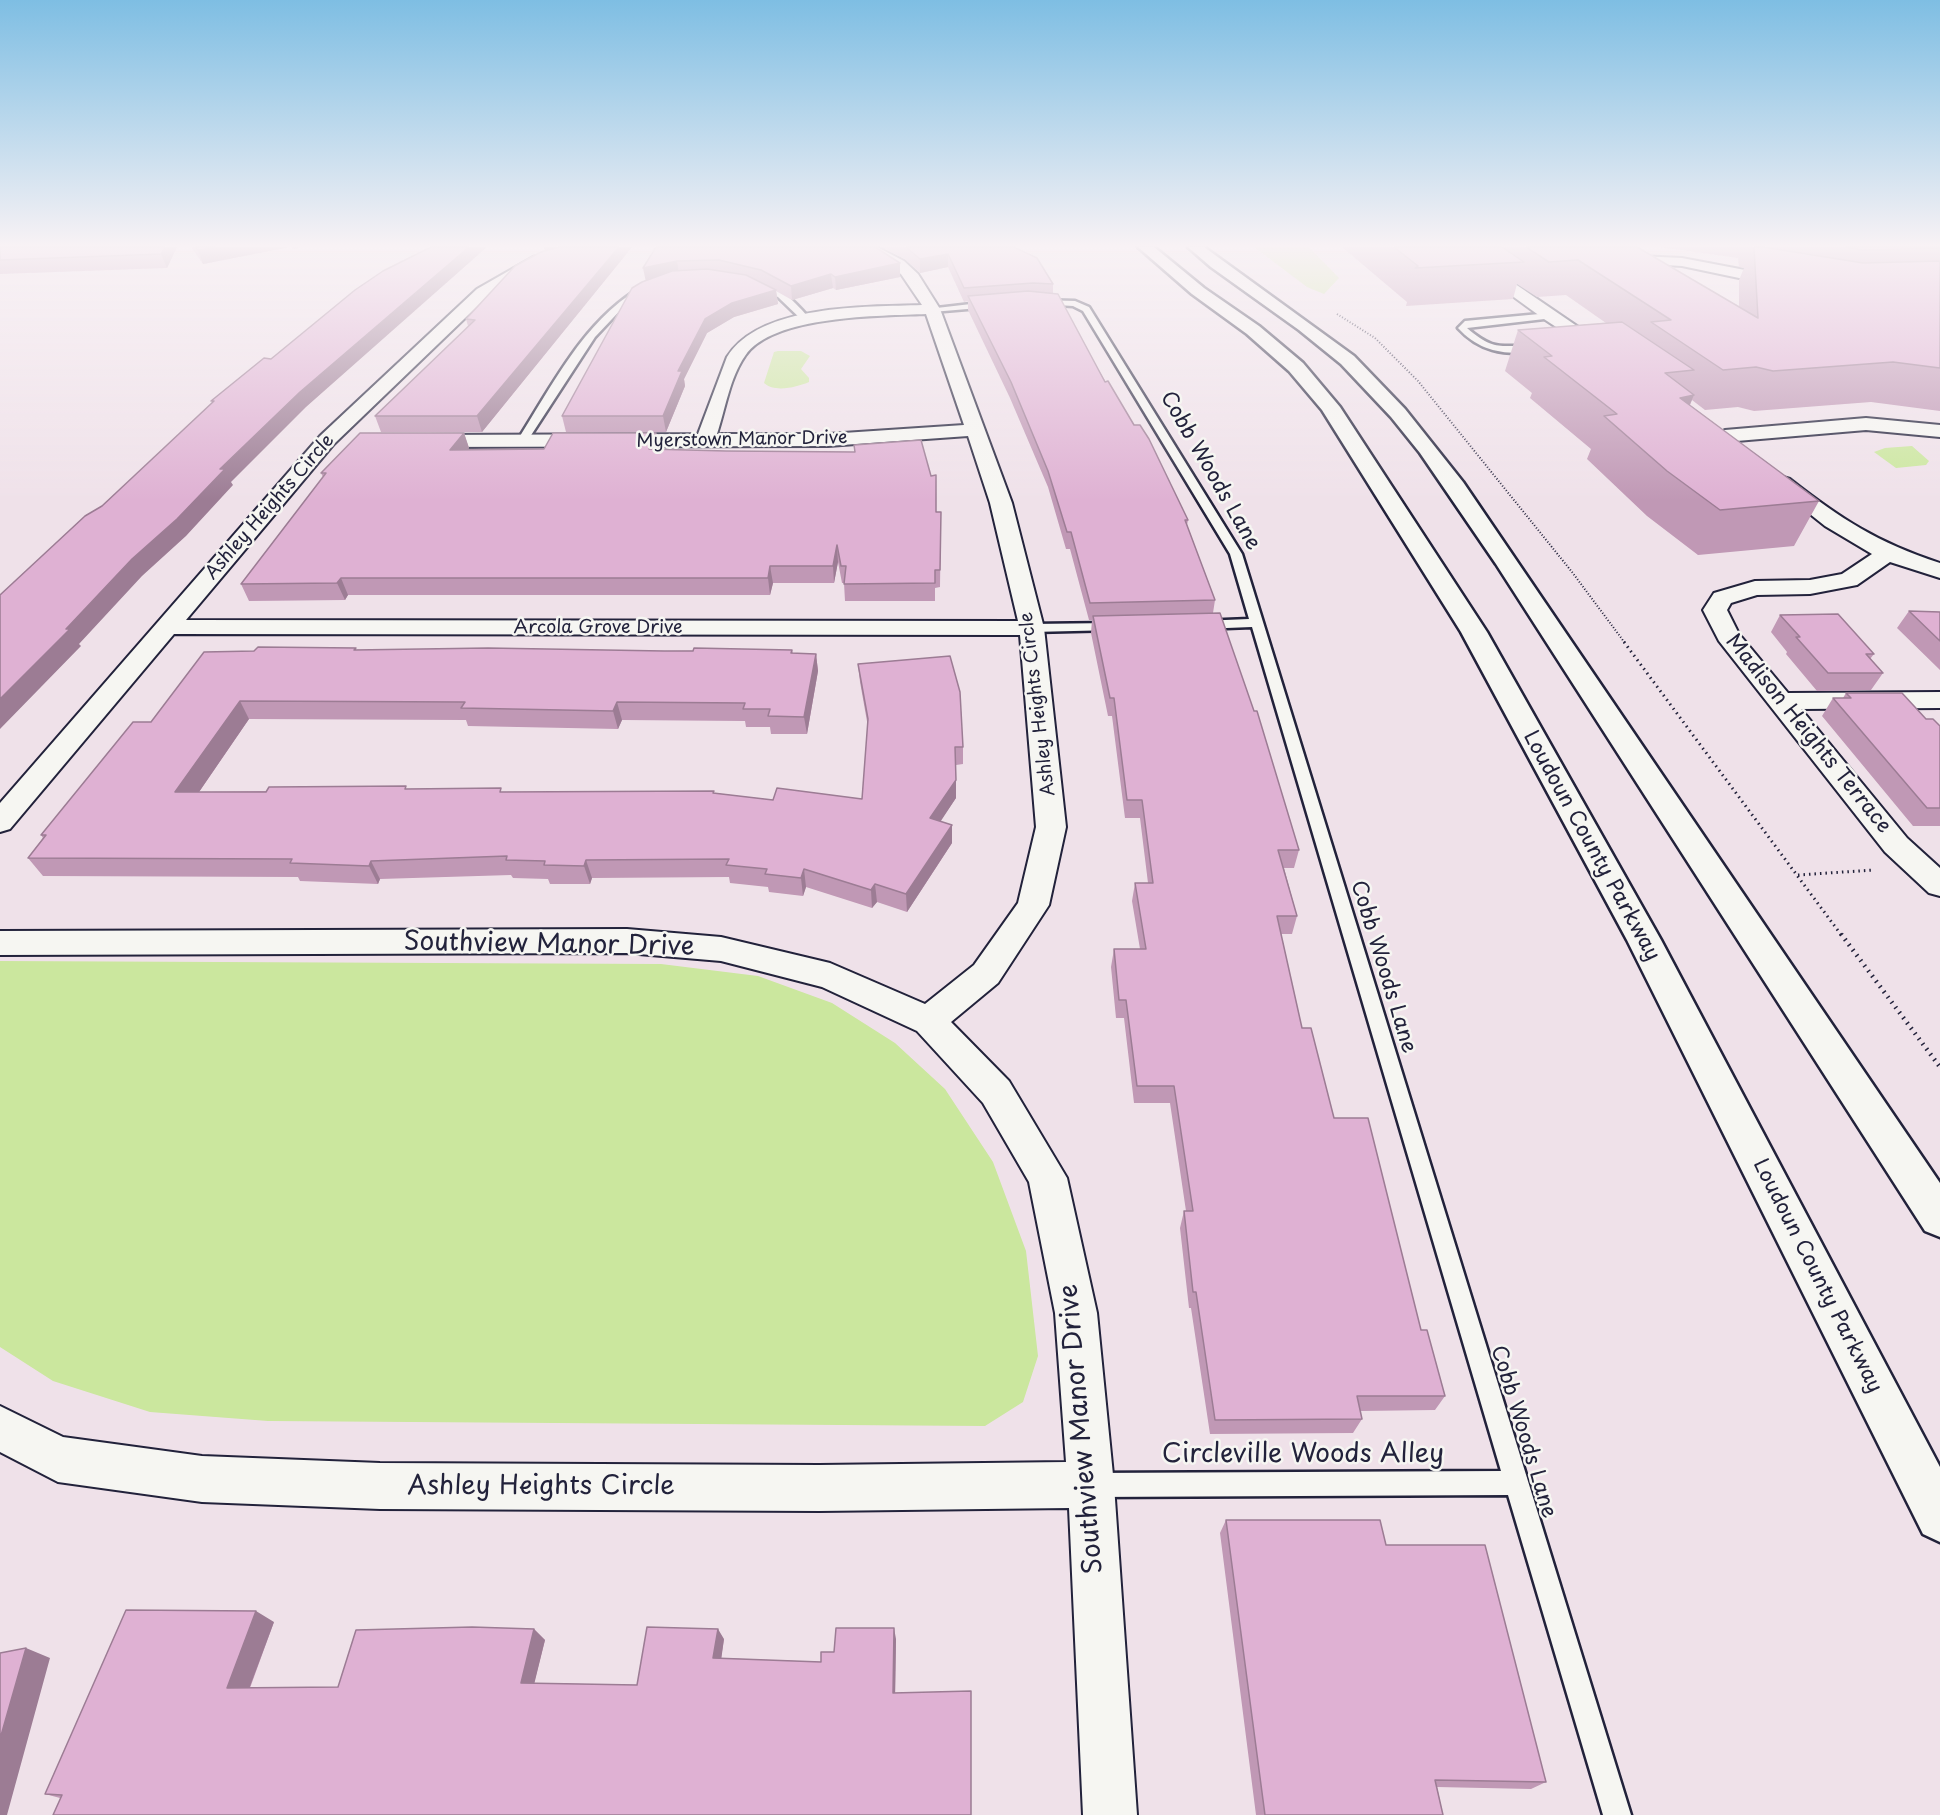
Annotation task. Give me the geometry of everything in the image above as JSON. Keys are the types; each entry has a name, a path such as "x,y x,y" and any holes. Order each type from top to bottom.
{"main road":[{"name":"Loudoun County Parkway","path":"1255,332 1296,367 1330,407 1474,632 1644,940 1940,1517"},
{"path":"1311,332 1333,348 1366,378 1402,419 1476,519 1746,920 1940,1218"}],"street":[{"name":"Ashley Heights Circle","path":"0,822 327,440 441,332"},
{"path":"705,441 738,351 765,332"},
{"name":"Ashley Heights Circle","path":"929,1021 986,974 1033,904 1052,827 1032,628 1001,503 940,332"},
{"path":"1574,332 1619,360"},
{"path":"1706,422 1744,451"},
{"path":"1725,436 1866,424 1940,431"},
{"name":"Myerstown Manor Drive","path":"407,441 828,440 976,430"},
{"path":"327,440 350,440"},
{"path":"1771,473 1827,519 1888,553 1940,571"},
{"name":"Madison Heights Terrace","path":"1888,553 1849,579 1810,587 1755,588 1722,598 1715,610 1728,636 1780,701 1909,857 1940,885"},
{"name":"Arcola Grove Drive","path":"165,627 1032,628"},
{"path":"1780,701 1939,701"},
{"path":"1909,857 1940,856"},
{"name":"Southview Manor Drive","path":"0,943 627,941 721,950 830,976 929,1021 996,1092 1048,1178 1076,1313 1091,1485 1110,1815"},
{"name":"Ashley Heights Circle","path":"0,1428 58,1459 202,1479 380,1486 831,1488 1091,1485"}],"lane":[{"path":"522,441 581,349 596,332"},
{"name":"Cobb Woods Lane","path":"1100,332 1236,554 1617,1815"},
{"path":"1467,332 1490,350 1506,352 1539,349"},
{"path":"1572,346 1593,344"},
{"path":"1185,625 1256,623"},
{"path":"1032,628 1126,626"},
{"name":"Circleville Woods Alley","path":"1091,1485 1515,1483"}],"path":[{"path":"1366,332 1376,338 1418,381 1572,572 1940,1067"},
{"path":"1797,875 1872,871 1909,857"}],"green space":[{"path":"801,351 810,356 801,369 809,378 809,382 780,388 764,383 774,352"},
{"path":"1912,446 1929,461 1926,465 1896,468 1874,452 1885,448"},
{"path":"0,961 661,964 758,976 832,1003 895,1043 945,1089 993,1162 1026,1251 1038,1356 1023,1402 985,1426 268,1421 150,1412 53,1381 0,1347"}],"building":[{"path":"304,332 370,332 300,392 220,469 225,469 177,519 132,559 66,629 70,629 0,699 0,595 85,516 102,506 214,401 211,401 264,358 271,359"},
{"path":"463,332 548,332 477,416 375,416"},
{"path":"608,332 698,332 678,371 682,371 663,416 562,416"},
{"path":"986,332 1078,332 1105,382 1108,381 1134,425 1140,425 1149,439 1188,520 1185,520 1215,600 1090,603 1071,532 1067,532 1048,471 1011,382"},
{"path":"1520,332 1637,332 1694,370 1665,373 1694,395 1680,398 1819,501 1720,510 1667,471 1604,416 1617,414 1544,357 1552,356"},
{"path":"1666,332 1940,332 1940,368 1893,362 1773,371 1756,367 1723,370"},
{"path":"360,433 464,433 450,450 544,449 553,433 656,433 649,449 726,451 855,452 854,445 921,440 931,476 936,475 936,512 941,512 940,570 935,570 935,583 844,584 846,566 841,566 837,545 833,566 770,566 768,578 341,578 337,583 241,584 326,473 321,473"},
{"path":"1909,611 1940,612 1940,641"},
{"path":"1220,613 1254,711 1257,711 1299,850 1278,850 1297,916 1277,916 1302,1028 1311,1028 1334,1118 1368,1118 1421,1330 1427,1330 1445,1396 1357,1396 1362,1419 1215,1420 1196,1292 1193,1292 1184,1211 1193,1211 1174,1086 1137,1086 1126,1000 1119,1000 1114,949 1146,949 1135,883 1153,883 1142,800 1127,800 1114,698 1110,698 1093,616"},
{"path":"1838,614 1874,654 1866,654 1883,673 1828,673 1780,615"},
{"path":"258,647 356,648 354,650 488,648 664,651 693,651 694,648 792,650 791,653 816,654 804,717 768,716 770,709 743,709 745,703 617,702 613,711 461,708 465,702 240,701 175,792 266,792 269,787 406,786 405,789 501,788 500,792 714,791 713,793 773,800 777,788 862,799 868,719 858,664 950,656 960,692 963,747 955,747 956,780 930,818 952,825 906,894 875,884 871,890 804,869 801,878 765,874 767,869 726,865 729,859 586,860 584,866 544,865 545,861 506,860 507,856 371,861 369,866 290,863 292,859 28,858 46,835 41,835 133,722 151,722 204,652 254,651"},
{"path":"1846,693 1902,693 1926,719 1933,719 1940,726 1940,808 1927,808 1833,698 1851,698"},
{"path":"1226,1520 1380,1520 1386,1545 1485,1545 1546,1782 1435,1780 1443,1815 1265,1815"},
{"path":"126,1610 256,1611 227,1688 338,1687 356,1630 472,1627 534,1629 521,1683 637,1685 647,1627 718,1629 713,1658 821,1662 821,1652 834,1652 836,1628 894,1628 893,1693 971,1691 971,1815 53,1815 62,1795 45,1794"},
{"path":"26,1648 0,1739 0,1653"}]}
